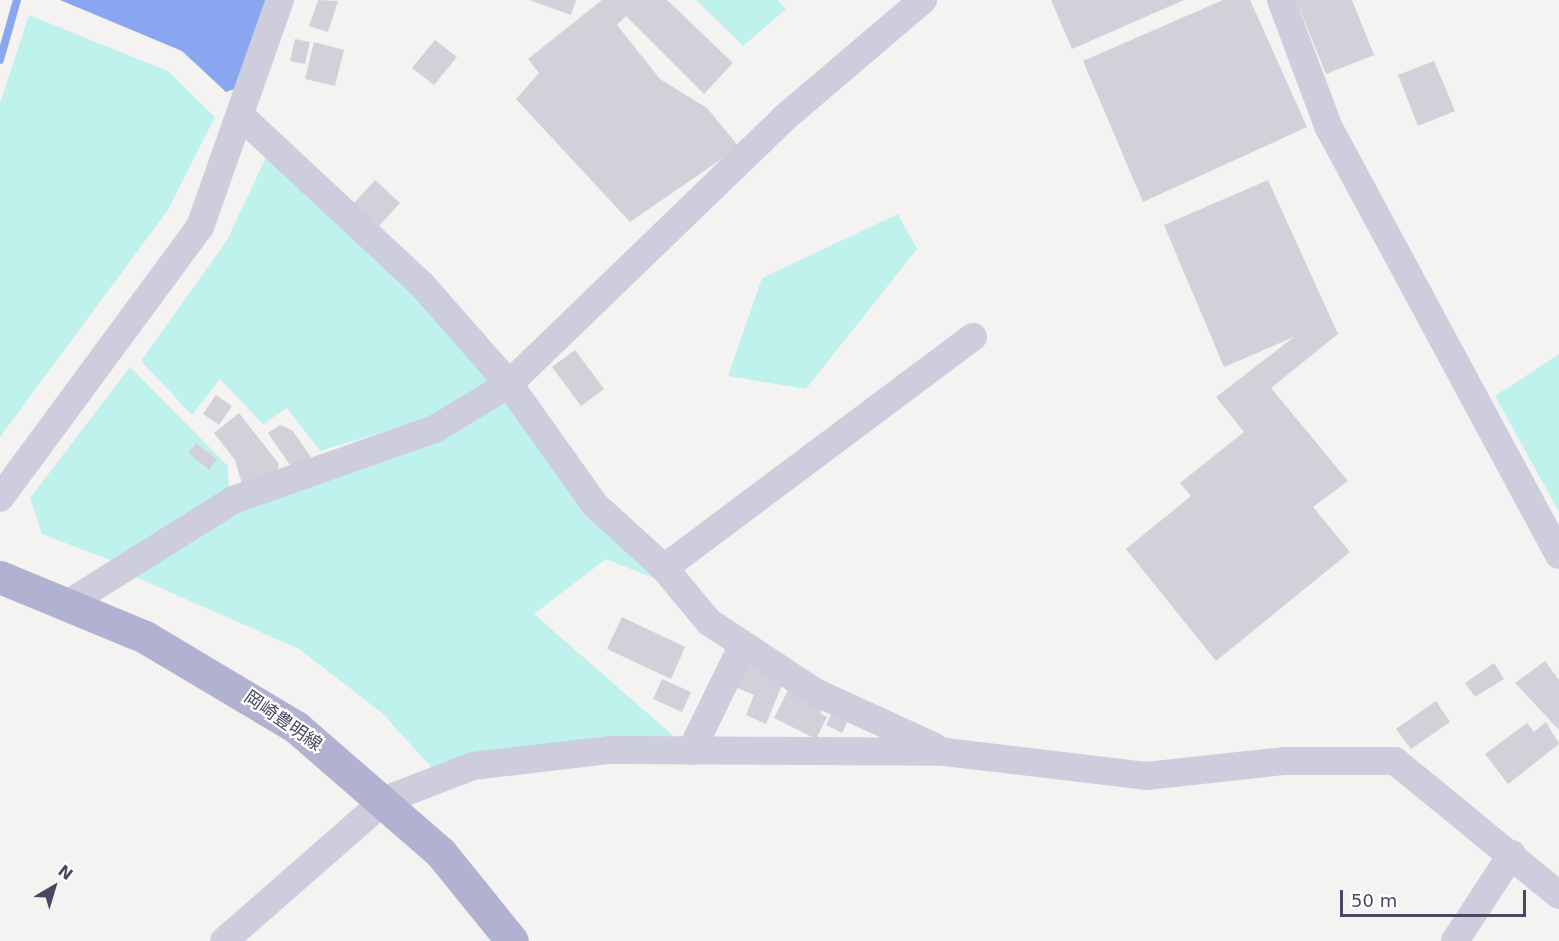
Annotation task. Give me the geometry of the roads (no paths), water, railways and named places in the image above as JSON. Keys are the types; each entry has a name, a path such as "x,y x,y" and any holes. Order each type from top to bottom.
{"main road":[{"name":"岡崎豊明線","path":"0,577 69,603 145,637 232,686 296,727 385,800 440,852 512,941"}],"street":[{"path":"0,498 200,227 243,118 280,0"},
{"path":"69,603 232,500 435,429 509,384 783,119 923,0"},
{"path":"1281,0 1328,126 1559,555"},
{"path":"243,118 423,286 509,384 595,505 664,568 709,622 815,692 945,752"},
{"path":"664,568 973,337"},
{"path":"691,751 743,645"},
{"path":"224,941 385,800 473,766 610,750 945,752 1146,776 1285,761 1395,761 1512,854 1559,895"},
{"path":"1455,941 1512,854"}],"water":[{"path":"60,0 269,0 245,85 226,92 182,51"}],"waterway":[{"path":"0,60 17,0"}]}
